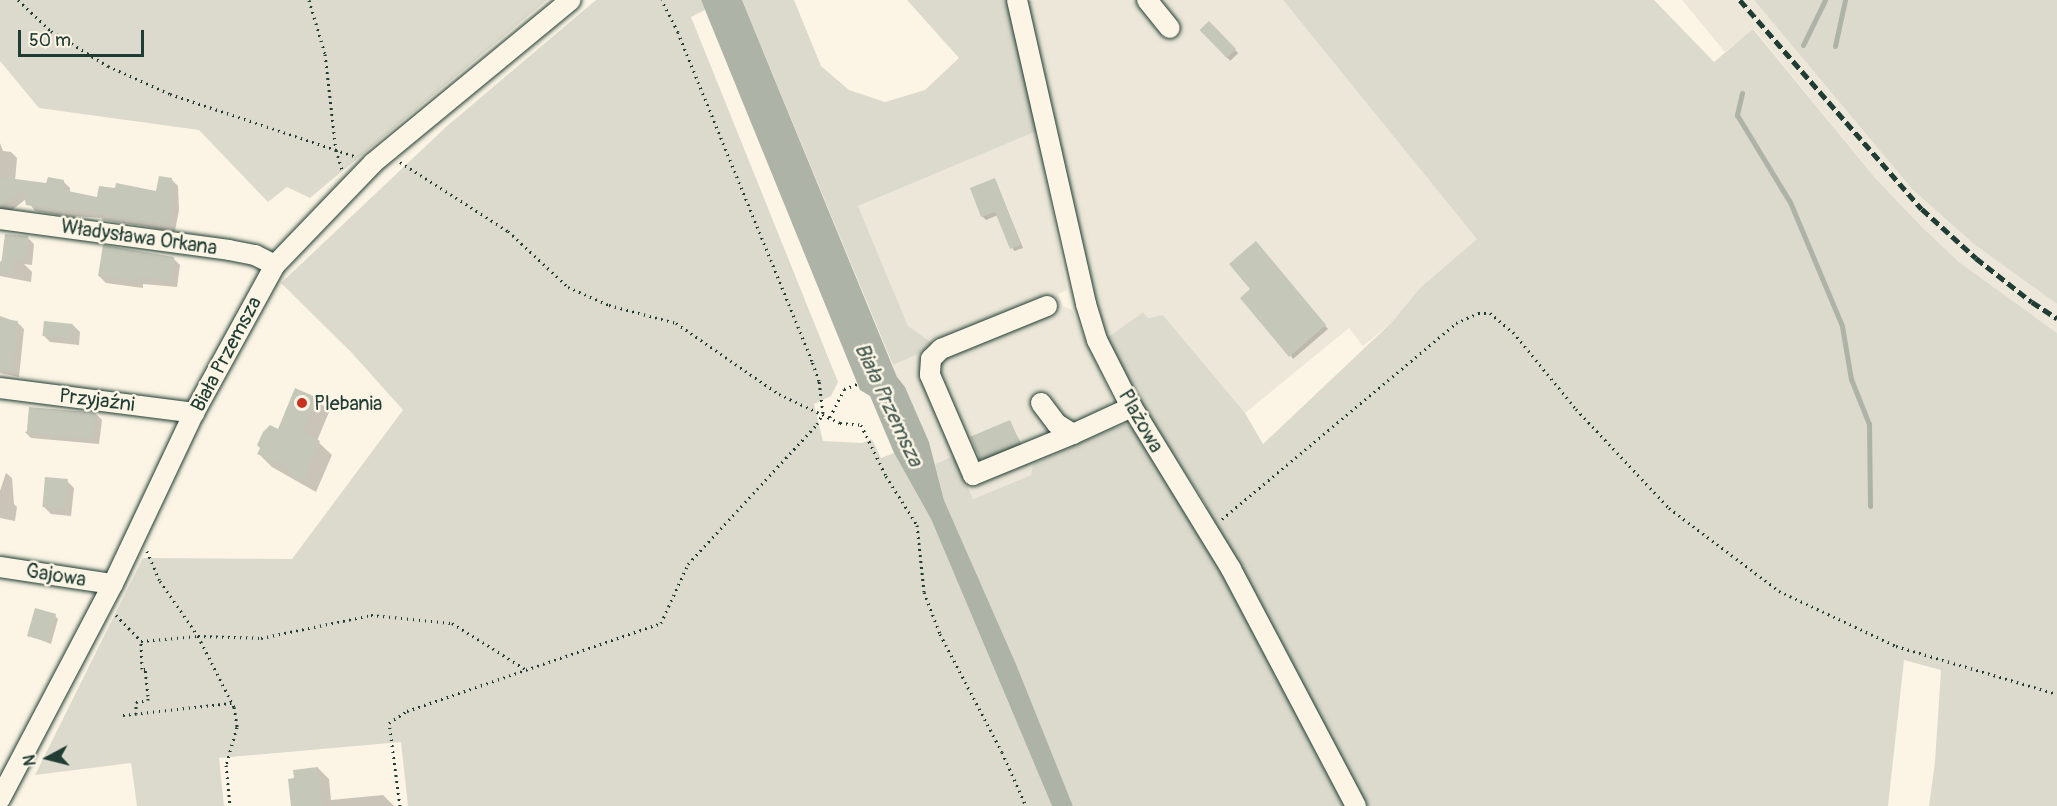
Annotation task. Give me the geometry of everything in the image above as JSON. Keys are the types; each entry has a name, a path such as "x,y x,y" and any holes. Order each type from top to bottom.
{"street":[{"name":"Biała Przemsza","path":"0,799 112,584 194,413 275,265 379,158 571,0"},
{"name":"Plażowa","path":"1017,0 1086,304 1097,340 1132,407 1231,569 1356,806"},
{"path":"1147,0 1170,28"},
{"name":"Władysława Orkana","path":"0,219 229,250 255,255 275,265"},
{"path":"1047,306 941,349 931,359 930,375 973,475 1132,407"},
{"name":"Przyjaźni","path":"0,388 194,413"},
{"path":"1041,403 1057,424 1073,434"},
{"name":"Gajowa","path":"0,567 112,584"}],"path":[{"path":"18,0 51,31 108,66 170,94 336,150 379,158 508,231 568,287 609,305 676,323 779,394 840,423 861,425 886,476 917,525 924,592 940,634 1002,752 1026,806"},
{"path":"309,0 325,54 336,150 347,189"},
{"path":"400,806 389,723 407,711 661,623 688,564 817,424 823,413 819,381 812,361 678,32 662,0"},
{"path":"1208,531 1456,323 1478,313 1490,313 1497,316 1513,332 1576,409 1670,508 1779,591 1896,646 2057,694"},
{"path":"830,417 844,389 857,384"},
{"path":"139,554 144,545 160,581 198,636 232,703 237,728 226,765 230,806"},
{"path":"100,607 118,617 141,641 142,669 145,669 148,700 136,702 136,714"},
{"path":"141,641 198,636 261,638 371,615 452,623 525,669"},
{"path":"123,715 232,703"}],"shaded area":[{"path":"0,0 547,0 310,198 287,187 268,202 199,130 39,108 0,61"},
{"path":"596,0 701,0 705,10 691,17 838,382 831,396 814,404 823,441 862,443 872,439 881,458 894,453 931,519 1052,806 408,806 401,742 219,758 224,806 137,806 131,763 35,775 143,558 292,559 403,410 351,352 281,283 447,126"},
{"path":"742,0 794,0 821,66 849,90 885,102 925,90 959,58 907,0 1009,0 1037,131 858,206 908,326 937,346 893,365"},
{"path":"1034,0 1283,0 1478,239 1420,288 1392,322 1363,346 1349,328 1245,413 1163,315 1148,318 1143,312 1107,338 1088,286 1028,2"},
{"path":"1283,0 1654,0 1714,62 1753,29 1876,179 1923,228 1959,262 2057,333 2057,806 1929,806 1935,762 1941,670 1904,660 1888,806 1073,806 1016,664 944,500 935,464 954,456 973,499 1031,475 1033,464 1125,424 1137,429 1220,535 1203,500 1127,383 1107,338 1143,312 1148,318 1163,315 1245,413 1263,444 1392,322 1420,288 1477,239"},
{"path":"1682,0 1754,0 1912,189 1975,245 2057,304 2057,333 1959,262 1923,228 1876,179 1754,29 1725,52"},
{"path":"1754,0 2057,0 2057,304 1975,245 1912,189"},
{"path":"1037,131 1067,290 1058,294 1063,306 1072,310 1112,398 1107,411 1115,429 1033,464 1031,475 973,499 954,457 935,464 929,442 905,387 897,377 893,365 937,346 908,326 858,206"}],"water":[{"path":"701,0 742,0 897,377 905,387 929,442 944,500 1016,664 1073,806 1052,806 931,519 894,453 870,396 860,390"}],"building":[{"path":"1209,21 1236,49 1227,58 1200,30"},
{"path":"159,176 172,178 173,203 169,225 95,214 96,212 70,210 68,212 26,205 23,189 0,207 0,177 46,183 48,177 64,180 63,190 97,197 99,186 115,188 116,183 156,191"},
{"path":"995,178 1021,245 1010,249 995,212 981,217 970,188"},
{"path":"5,234 28,236 26,259 15,258 13,274 0,273"},
{"path":"1256,241 1326,325 1289,357 1240,298 1250,289 1229,264"},
{"path":"103,245 174,257 171,281 136,277 136,281 98,276"},
{"path":"0,319 18,321 13,371 0,370"},
{"path":"44,321 73,324 71,339 42,336"},
{"path":"295,388 318,398 303,432 320,441 304,481 293,476 293,473 280,464 257,454 260,448 257,445 263,432 270,425 278,429"},
{"path":"29,407 96,413 93,439 27,433"},
{"path":"1010,420 1020,443 980,460 970,437"},
{"path":"45,477 68,479 65,509 42,507"},
{"path":"35,608 56,614 48,642 27,636"},
{"path":"318,767 322,806 291,806 288,779 294,778 293,770"}],"waterway":[{"path":"1803,45 1825,0"},
{"path":"1835,46 1845,0"},
{"path":"1742,93 1737,115 1790,202 1842,326 1851,379 1869,424 1870,506"}],"railway":[{"path":"1740,0 1922,209 1976,258 2032,302 2057,318"}],"place":[{"name":"Plebania","path":"302,403"}]}
